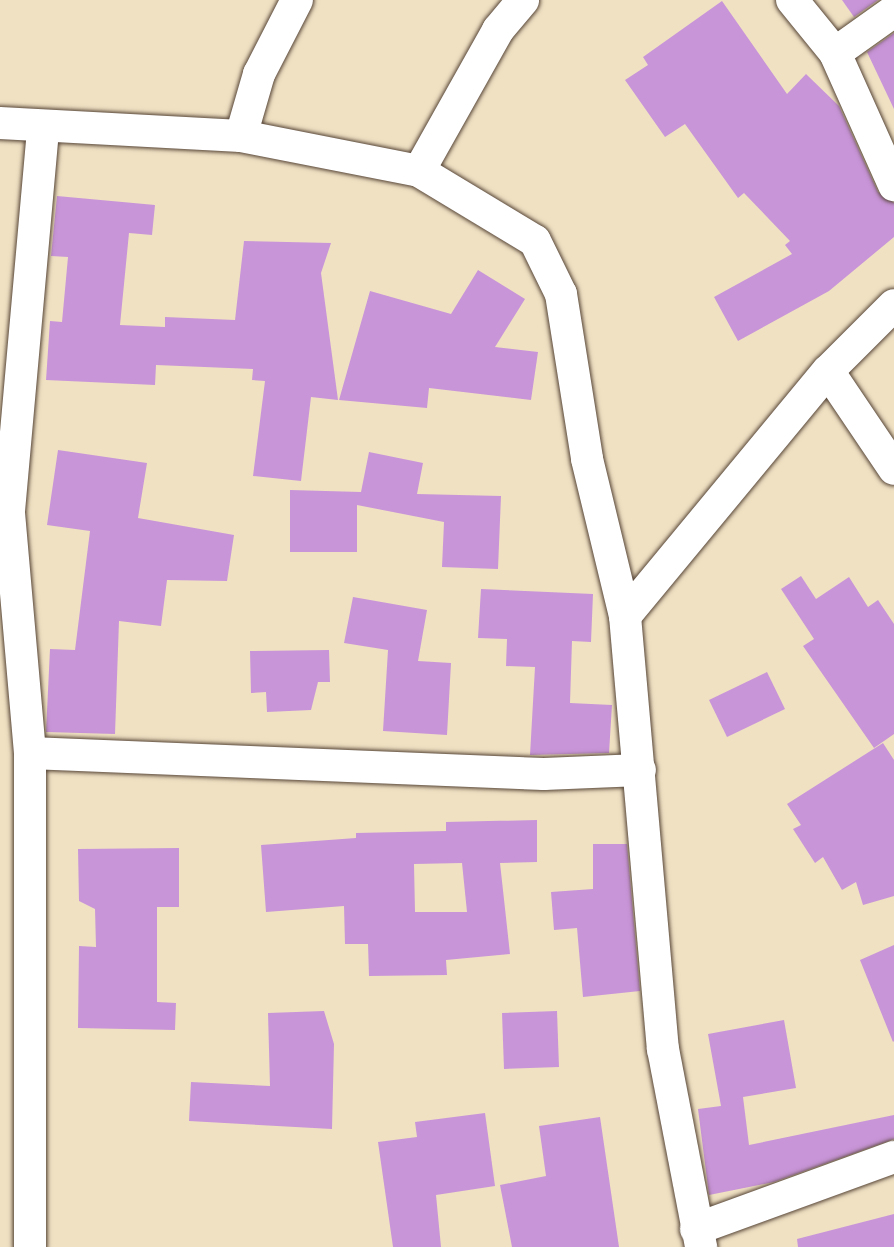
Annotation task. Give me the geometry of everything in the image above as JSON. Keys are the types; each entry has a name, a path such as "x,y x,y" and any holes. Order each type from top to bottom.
{"street":[{"path":"241,136 259,74 297,0"},
{"path":"419,171 498,30 523,0"},
{"path":"792,0 835,53 894,185"},
{"path":"835,53 894,11"},
{"path":"0,123 43,128 241,136 419,171 536,241 561,294 587,459 625,616 663,1050 698,1238 894,1157"},
{"path":"30,1247 14,1160 30,753 9,511 43,128"},
{"path":"625,616 828,371 894,305"},
{"path":"828,371 894,469"},
{"path":"30,753 544,774 640,770"}],"building":[{"path":"842,0 878,0 854,17"},
{"path":"722,1 787,94 806,74 839,106 878,192 894,203 894,237 829,291 738,341 714,297 792,254 785,245 790,241 744,193 738,198 685,124 665,137 625,80 648,65 643,57"},
{"path":"894,33 894,109 867,52"},
{"path":"57,196 155,205 152,235 129,233 120,325 165,327 165,317 235,320 244,241 331,243 321,273 338,400 311,397 301,481 253,476 265,381 252,380 253,369 156,365 155,385 46,380 50,321 62,322 68,257 51,256"},
{"path":"478,270 525,299 495,347 538,352 531,400 429,388 427,408 339,400 370,291 451,314"},
{"path":"58,450 147,463 138,518 234,535 227,581 167,580 161,626 119,621 115,734 46,732 50,649 75,650 90,531 47,525"},
{"path":"369,452 423,463 417,494 501,496 498,569 442,567 444,522 357,505 357,552 290,552 290,490 361,492"},
{"path":"801,576 816,599 849,577 868,607 878,600 894,624 894,734 874,748 803,646 814,639 781,589"},
{"path":"481,589 593,594 591,642 572,641 570,703 612,705 609,753 530,755 535,667 506,666 507,639 478,638"},
{"path":"353,597 427,610 418,661 451,663 447,735 383,731 388,650 344,643"},
{"path":"329,650 330,682 318,682 311,710 267,712 266,692 251,693 250,651"},
{"path":"767,672 785,709 727,737 709,700"},
{"path":"883,743 894,760 894,896 863,905 856,882 842,890 823,857 815,863 793,829 801,825 787,804"},
{"path":"537,820 537,862 500,863 510,954 446,960 447,975 369,976 368,944 345,944 344,906 266,912 261,845 356,838 356,833 446,831 446,822","holes":["462,863 467,912 415,912 414,864"]},
{"path":"593,844 627,844 640,991 583,997 577,928 554,930 551,892 593,889"},
{"path":"179,848 179,907 157,907 157,1002 176,1003 175,1030 78,1028 79,946 96,947 95,909 79,901 78,849"},
{"path":"894,945 894,1041 893,1042 860,960"},
{"path":"324,1011 334,1044 332,1129 189,1121 191,1082 270,1086 268,1013"},
{"path":"557,1011 559,1067 504,1069 502,1013"},
{"path":"784,1020 796,1088 743,1097 749,1145 894,1115 894,1139 774,1182 709,1195 698,1109 721,1106 708,1034"},
{"path":"485,1113 495,1186 436,1195 441,1247 393,1247 378,1142 417,1137 415,1122"},
{"path":"600,1117 619,1247 512,1247 500,1185 546,1176 539,1126"},
{"path":"894,1214 894,1247 798,1247 797,1239"}]}
